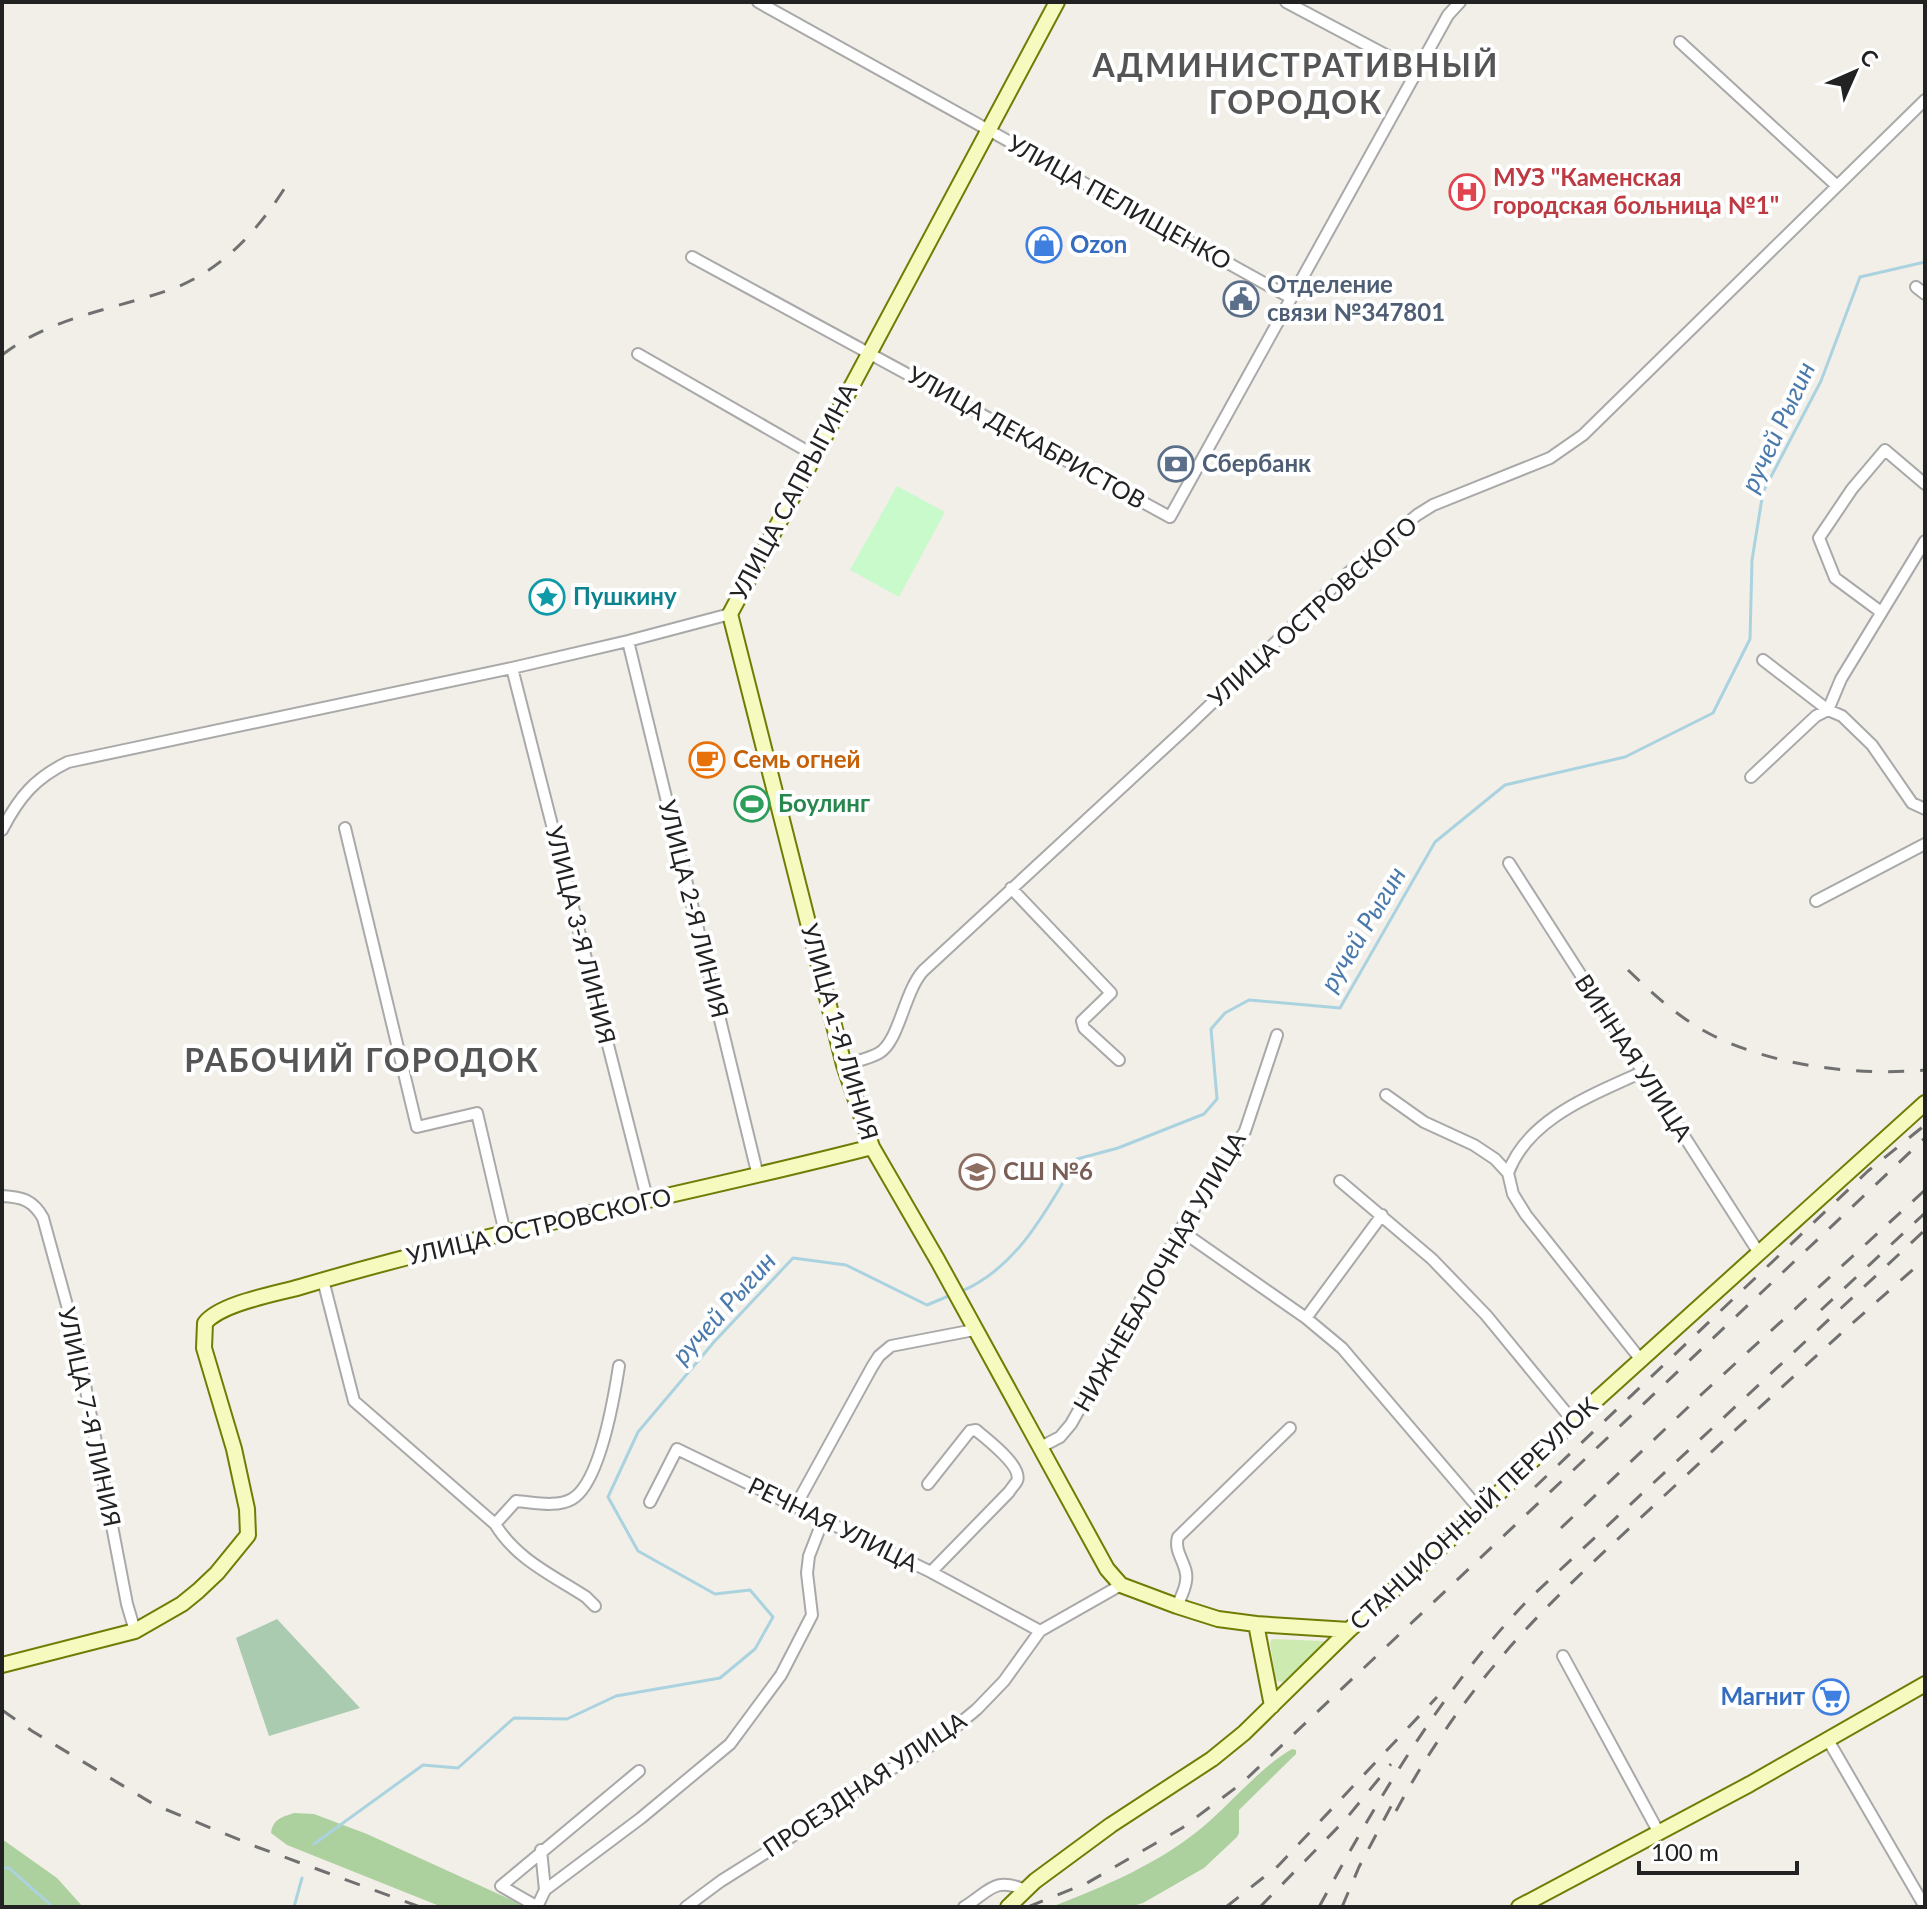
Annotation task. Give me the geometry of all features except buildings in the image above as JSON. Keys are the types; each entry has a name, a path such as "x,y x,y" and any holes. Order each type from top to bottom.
{"street":[{"name":"УЛИЦА ПЕЛИЩЕНКО","path":"758,2 1291,298"},
{"name":"УЛИЦА САПРЫГИНА","path":"2,830 10,814 45,773 68,762 512,668 730,614 1057,2"},
{"path":"1286,2 1418,72"},
{"name":"УЛИЦА ДЕКАБРИСТОВ","path":"869,353 1170,517 1448,15 1460,2"},
{"path":"1680,42 1837,186"},
{"name":"УЛИЦА ОСТРОВСКОГО","path":"844,1065 886,1048 916,978 1348,573 1433,505 1550,458 1583,435 1925,100"},
{"path":"692,257 869,353"},
{"path":"638,354 814,455"},
{"path":"1881,612 1835,578 1819,538 1852,489 1885,450 1925,484"},
{"path":"1751,777 1816,716 1828,710 1841,679 1925,541"},
{"name":"УЛИЦА 1-Я ЛИНИЯ","path":"730,614 844,1065 872,1147 1107,1569 1121,1585"},
{"name":"УЛИЦА 2-Я ЛИНИЯ","path":"628,641 758,1176"},
{"path":"1763,660 1828,710 1842,716 1872,745 1912,803 1925,809"},
{"name":"УЛИЦА 3-Я ЛИНИЯ","path":"512,668 648,1202"},
{"path":"345,828 417,1127 477,1113 505,1233"},
{"path":"1816,901 1925,844"},
{"name":"ВИННАЯ УЛИЦА","path":"1509,863 1759,1253"},
{"path":"1011,888 1111,993 1082,1021 1084,1028 1119,1060"},
{"name":"НИЖНЕБАЛОЧНАЯ УЛИЦА","path":"1039,1448 1060,1437 1071,1424 1180,1230 1245,1131 1277,1035"},
{"path":"1508,1173 1516,1153 1535,1131 1576,1104 1642,1072"},
{"path":"1386,1095 1424,1122 1485,1152 1508,1173 1513,1194 1526,1215 1641,1360"},
{"name":"СТАНЦИОННЫЙ ПЕРЕУЛОК","path":"1009,1906 1025,1890 1111,1825 1212,1759 1481,1511 1573,1421 1925,1103"},
{"name":"УЛИЦА ОСТРОВСКОГО","path":"135,1631 198,1591 248,1535 247,1509 234,1449 204,1348 205,1323 210,1317 220,1311 323,1280 505,1233 648,1202 872,1147"},
{"path":"1340,1181 1432,1259 1486,1315 1573,1421"},
{"name":"УЛИЦА 7-Я ЛИНИЯ","path":"2,1196 19,1197 36,1206 43,1218 76,1338 127,1604 135,1631"},
{"path":"1306,1318 1382,1215"},
{"path":"1180,1230 1306,1318 1342,1348 1481,1511"},
{"path":"323,1280 354,1401 495,1524 506,1542 520,1555 595,1606"},
{"path":"795,1507 872,1367 884,1351 891,1346 974,1330"},
{"path":"495,1524 516,1501 559,1503 570,1501 580,1493 589,1480 605,1438 619,1366"},
{"path":"1177,1606 1186,1582 1186,1573 1177,1550 1178,1537 1290,1428"},
{"path":"928,1484 970,1431 976,1430 1010,1461 1017,1475 1017,1482 1009,1492 931,1572"},
{"name":"РЕЧНАЯ УЛИЦА","path":"650,1502 677,1449 931,1572 1040,1631"},
{"path":"545,1890 641,1818 730,1744 781,1675 812,1615 807,1573 809,1556 823,1520"},
{"path":"1121,1585 1218,1619 1349,1630"},
{"name":"ПРОЕЗДНАЯ УЛИЦА","path":"686,1907 879,1775 942,1738 1004,1681 1040,1631 1121,1585"},
{"path":"1256,1624 1272,1706"},
{"path":"2,1665 135,1631"},
{"path":"1563,1656 1658,1831"},
{"path":"1519,1907 1925,1684"},
{"path":"1828,1740 1925,1907"},
{"path":"541,1850 545,1890 538,1907 501,1886 541,1850 639,1771"},
{"path":"964,1907 997,1884 1010,1883 1025,1890"}],"green space":[{"path":"897,486 945,512 899,597 850,570"},
{"path":"277,1619 360,1708 269,1736 236,1638"},
{"path":"1272,1639 1324,1641 1325,1644 1283,1682 1277,1681 1275,1676"},
{"path":"1292,1749 1296,1750 1296,1754 1239,1810 1237,1837 1204,1868 1143,1903 1130,1907 1051,1907 1111,1882 1169,1851 1204,1826 1258,1775"},
{"path":"294,1813 314,1814 367,1834 527,1907 442,1907 287,1845 271,1833 272,1828 282,1817"},
{"path":"2,1839 57,1878 83,1907 2,1907"}],"waterway":[{"name":"ручей Рыгин","path":"962,1291 982,1280 1015,1252 1042,1216 1077,1159 1118,1148 1204,1114 1217,1099 1211,1029 1225,1013 1249,1000 1340,1008 1435,842 1505,785 1625,757 1713,713 1750,639 1752,560 1763,492 1821,381 1860,277 1925,262"},
{"name":"ручей Рыгин","path":"314,1844 423,1765 458,1768 514,1718 567,1719 616,1696 720,1678 755,1649 773,1617 750,1590 715,1594 638,1551 608,1497 638,1432 714,1342 793,1258 846,1265 927,1305 951,1295"},
{"name":"ручей Рыгин","path":"2,1868 9,1868 53,1907"},
{"name":"ручей Рыгин","path":"294,1907 302,1878"}],"railway":[{"path":"2,355 42,331 172,289 209,270 255,229 291,178"},
{"path":"1628,970 1688,1021 1710,1034 1760,1054 1843,1070 1925,1070"},
{"path":"1535,1487 1868,1171 1925,1125"},
{"path":"1028,1907 1087,1883 1182,1828 1242,1783 1925,1138"},
{"path":"1561,1528 1925,1190"},
{"path":"1821,1310 1925,1213"},
{"path":"1319,1907 1415,1744 1499,1631 1531,1597 1925,1230"},
{"path":"1396,1811 1456,1714 1537,1617 1730,1435 1925,1259"},
{"path":"1226,1907 1278,1866 1437,1697"},
{"path":"2,1710 155,1805 257,1847 420,1907"},
{"path":"1260,1907 1345,1820 1391,1764"},
{"path":"1342,1907 1396,1797"}],"place":[{"name":"МУЗ \"Каменская городская больница №1\"","path":"1467,192"},
{"name":"Ozon","path":"1044,245"},
{"name":"Отделение связи №347801","path":"1241,299"},
{"name":"Сбербанк","path":"1176,464"},
{"name":"Пушкину","path":"547,597"},
{"name":"Семь огней","path":"707,760"},
{"name":"Боулинг","path":"752,804"},
{"name":"СШ №6","path":"977,1172"},
{"name":"Магнит","path":"1831,1697"}],"district":[{"name":"АДМИНИСТРАТИВНЫЙ ГОРОДОК","path":"1296,84"},
{"name":"РАБОЧИЙ ГОРОДОК","path":"362,1061"}]}
